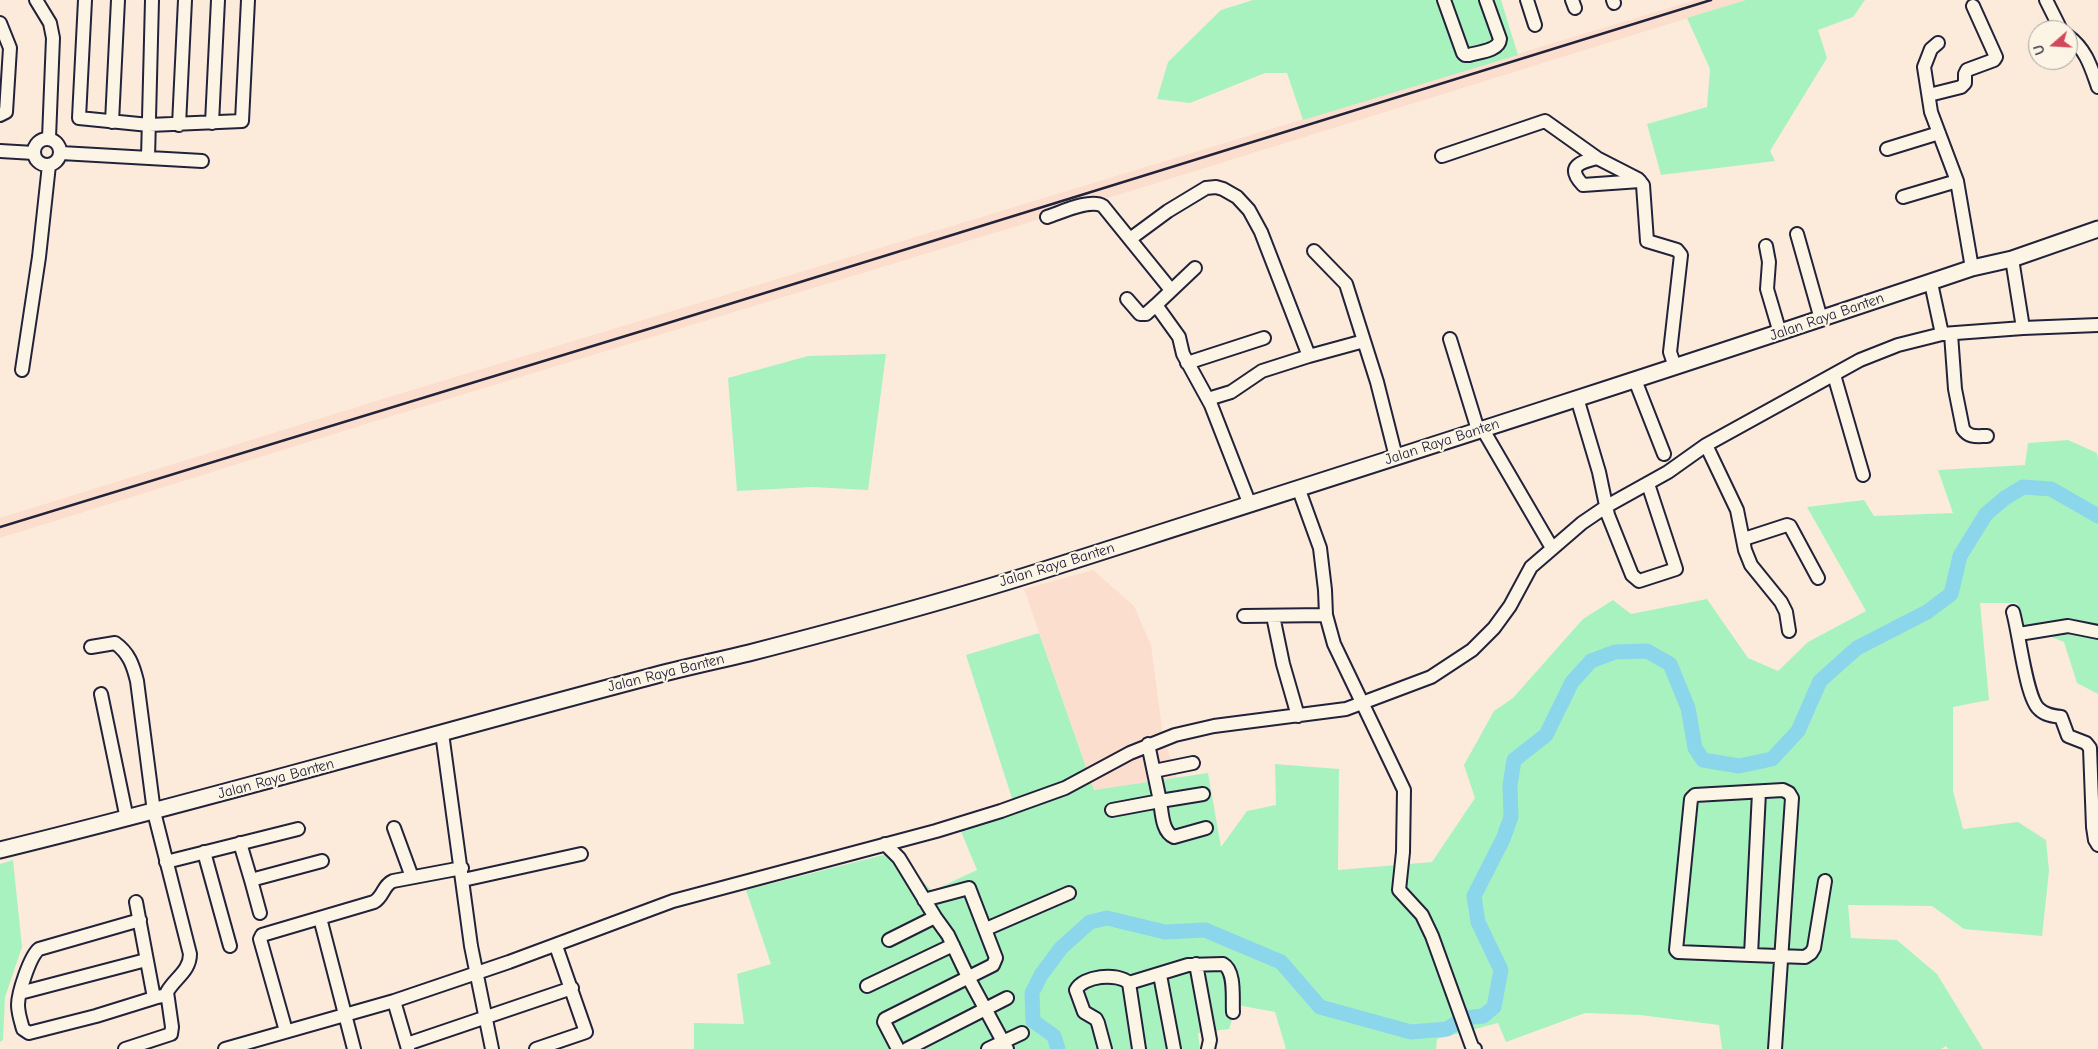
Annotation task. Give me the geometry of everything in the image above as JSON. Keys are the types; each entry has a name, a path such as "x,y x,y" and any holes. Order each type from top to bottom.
{"main road":[{"name":"Jalan Raya Banten","path":"0,850 127,820 653,676 895,614 1039,572 1299,490 1480,429 1780,333 1972,268 2012,259 2098,229"}],"street":[{"path":"36,0 50,23 53,38 49,138"},
{"path":"85,0 79,118 148,125 179,125 242,120 248,0"},
{"path":"112,122 118,0"},
{"path":"148,158 152,0"},
{"path":"179,125 186,0"},
{"path":"212,123 218,0"},
{"path":"1444,0 1463,53 1469,56 1500,44 1500,39 1486,0"},
{"path":"1527,0 1535,25"},
{"path":"2046,0 2056,20"},
{"path":"1929,95 1961,87 1966,83 1965,74 1967,70 1994,60 1996,57 1973,6"},
{"path":"0,23 10,48 6,112 0,115"},
{"path":"1938,43 1931,49 1924,67 1931,112 1957,181 1972,268"},
{"path":"2078,43 2083,50 2098,87"},
{"path":"1442,156 1546,122 1597,158 1640,181 1642,185 1646,241 1677,250 1681,255 1670,352 1675,367"},
{"path":"1887,149 1939,133"},
{"path":"49,138 60,146 61,153 57,161 49,166 36,160 34,153 36,144 40,140 49,138"},
{"path":"0,151 34,153"},
{"path":"61,153 202,161"},
{"path":"1597,158 1578,163 1575,166 1575,170 1583,184 1640,181"},
{"path":"22,370 39,257 49,166"},
{"path":"1903,197 1957,181"},
{"path":"1130,239 1168,211 1206,188 1216,187 1223,189 1237,197 1249,210 1260,232 1309,356"},
{"path":"1046,217 1090,203 1098,203 1103,206 1172,290"},
{"path":"1797,234 1821,319"},
{"path":"1766,246 1770,262 1767,290 1780,333"},
{"path":"1314,251 1346,284 1378,382 1396,457"},
{"path":"2012,259 2023,328"},
{"path":"1127,299 1140,314 1146,314 1195,268"},
{"path":"1930,283 1947,334 1963,429 1966,434 1971,436 1987,436"},
{"path":"1156,304 1179,336 1187,363 1208,398 1250,505"},
{"path":"232,1048 286,1031 394,1002 556,946 673,901 992,814 1065,788 1148,744 1207,727 1334,711 1431,676 1472,650 1494,628 1510,606 1531,567 1582,522 1648,484 1706,445 1860,360 1888,349 1947,334 2098,325"},
{"path":"1187,363 1264,338"},
{"path":"1450,339 1480,429 1552,548"},
{"path":"1208,398 1231,392 1262,371 1364,341"},
{"path":"1834,375 1863,475"},
{"path":"1635,380 1664,454"},
{"path":"1577,398 1599,472 1608,515 1632,575 1636,580 1673,572 1676,569 1648,484"},
{"path":"1706,445 1737,510 1751,565 1773,591 1786,612 1789,631"},
{"path":"1299,490 1320,548 1326,590 1326,615 1334,644 1404,790 1403,852 1399,890 1422,916 1436,946 1455,1003 1473,1048"},
{"path":"1744,539 1790,526 1818,578"},
{"path":"2013,612 2029,689 2036,706 2049,715 2061,717 2068,736 2086,743 2090,748 2093,827 2095,840 2098,845"},
{"path":"1244,616 1326,615"},
{"path":"1273,616 1283,664 1298,716"},
{"path":"2019,634 2068,626 2098,632"},
{"path":"91,647 115,643 124,649 132,662 137,681 154,812 190,954 190,963 187,969 161,996 96,1016 29,1033 23,1030 18,1004 20,993 34,955 39,949 140,920"},
{"path":"101,694 127,820"},
{"path":"442,733 477,973 492,1049"},
{"path":"1148,744 1166,830 1169,835 1174,837 1206,828"},
{"path":"1154,771 1193,763"},
{"path":"1775,1049 1781,956 1792,798 1789,793 1783,790 1701,793 1691,799 1675,946 1678,952 1751,955 1781,956 1804,957 1811,953 1814,948 1825,881"},
{"path":"1751,955 1759,792"},
{"path":"1112,810 1203,794"},
{"path":"394,828 412,877"},
{"path":"166,862 298,829"},
{"path":"240,843 260,913"},
{"path":"885,844 899,858 924,900 943,927 1005,1045"},
{"path":"204,852 230,946"},
{"path":"286,1031 260,937 263,934 374,902 380,899 388,883 412,877 462,874 581,854"},
{"path":"251,880 322,861"},
{"path":"898,1049 884,1022 885,1019 968,977 995,962 996,958 969,888 924,900"},
{"path":"986,929 1069,893"},
{"path":"125,1049 171,1034 172,1026 146,960 136,902"},
{"path":"889,940 935,917"},
{"path":"320,918 354,1049"},
{"path":"867,986 953,945"},
{"path":"536,1049 586,1032 556,946"},
{"path":"20,993 146,960"},
{"path":"1196,964 1210,1040 1208,1049"},
{"path":"1129,983 1196,964 1224,964 1231,974 1233,1012"},
{"path":"1160,975 1174,1049"},
{"path":"1105,1049 1098,1022 1084,1012 1076,990 1080,985 1101,977 1112,976 1124,979 1129,983 1139,1049"},
{"path":"394,1002 407,1047 572,988"},
{"path":"906,1049 1007,998"},
{"path":"988,1049 1005,1045 1022,1033"}],"shaded area":[{"path":"1695,0 1746,0 0,538 0,518 373,402"},
{"path":"1093,570 1134,606 1151,645 1163,736 1177,778 1094,790 1024,589"}],"green space":[{"path":"1253,0 1501,0 1518,55 1303,120 1287,73 1265,73 1190,103 1157,99 1168,62 1221,10"},
{"path":"1746,0 1865,0 1853,17 1818,30 1827,58 1770,151 1775,161 1661,175 1647,124 1707,107 1710,69 1687,18"},
{"path":"886,354 868,490 812,487 737,491 728,378 808,356"},
{"path":"2068,440 2097,453 2098,460 2098,694 2077,683 2064,642 2024,626 2017,603 1980,603 1989,700 1953,707 1953,791 1963,829 2018,822 2046,840 2049,871 2042,936 1964,929 1932,906 1848,905 1851,938 1897,940 1937,974 1983,1049 1948,1049 1946,1046 1941,1049 1722,1049 1719,1025 1640,1015 1585,1013 1506,1042 1498,1023 1437,1039 1436,1049 1286,1049 1275,1012 1237,1005 1229,1029 1198,1033 1200,1049 694,1049 694,1023 744,1024 737,974 771,964 746,890 895,852 932,891 977,870 960,829 1017,814 966,655 1039,633 1094,790 1208,773 1221,847 1247,811 1276,805 1275,764 1339,769 1338,870 1432,862 1475,798 1464,765 1494,711 1513,698 1583,619 1613,600 1631,614 1707,599 1748,658 1778,671 1808,642 1866,611 1807,507 1864,500 1874,516 1953,513 1938,470 2025,465 2028,443"},
{"path":"13,860 22,947 5,997 3,1040 0,1042 0,864"}],"waterway":[{"path":"1058,1049 1054,1036 1033,1021 1032,993 1041,975 1061,948 1090,922 1107,918 1165,932 1205,930 1281,962 1320,1007 1411,1032 1447,1029 1464,1018 1483,1016 1494,1007 1501,970 1478,922 1474,896 1503,839 1511,817 1510,785 1514,760 1546,735 1572,682 1591,661 1615,652 1647,651 1670,664 1688,708 1695,748 1703,760 1739,766 1772,759 1798,731 1820,681 1857,648 1927,612 1951,594 1960,556 1986,514 2005,498 2023,487 2051,489 2098,516"}],"railway":[{"path":"0,527 655,327 1711,0"}]}
